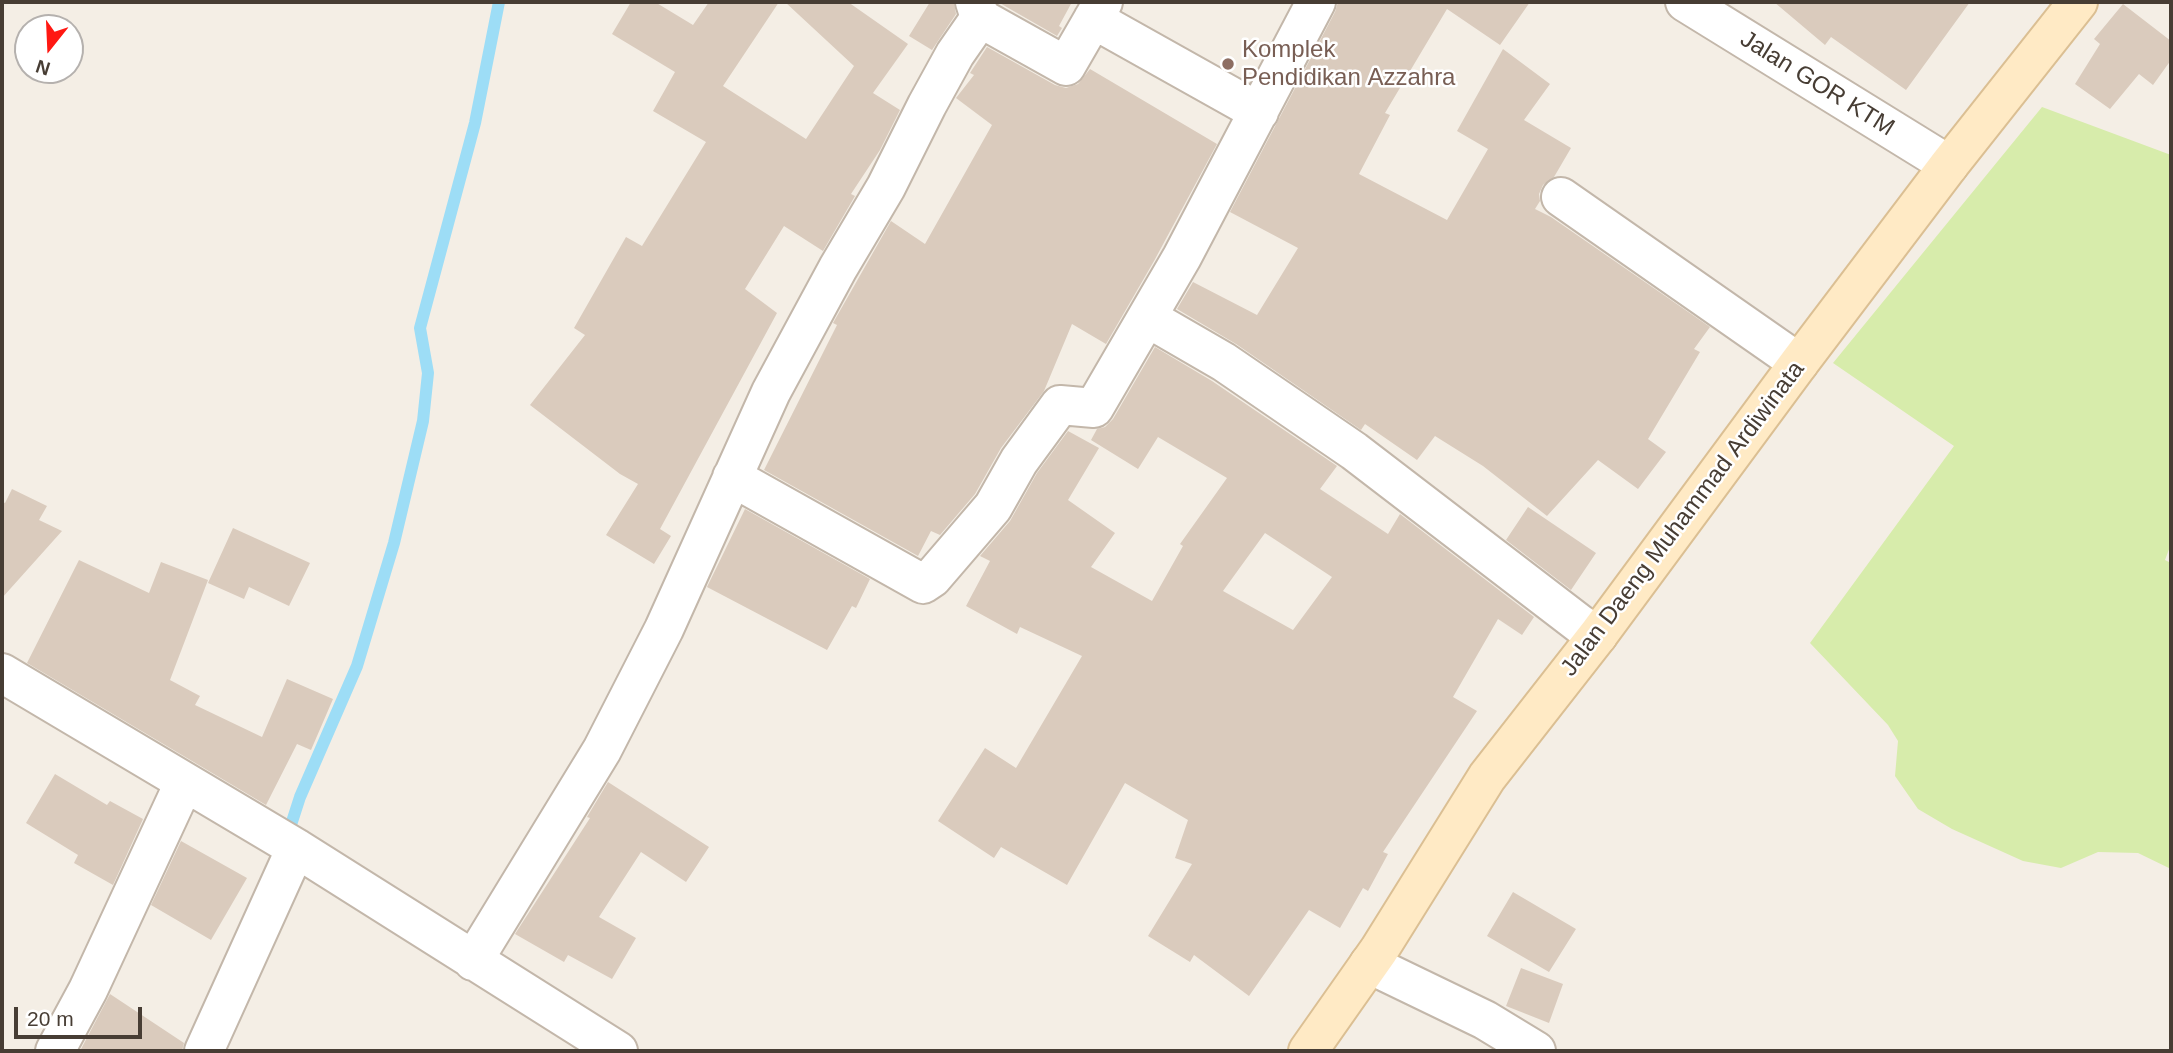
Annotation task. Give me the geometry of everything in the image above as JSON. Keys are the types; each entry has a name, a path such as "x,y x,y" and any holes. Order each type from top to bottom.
{"main road":[{"name":"Jalan Daeng Muhammad Ardiwinata","path":"1308,1051 1369,964 1487,778 1598,635 1949,165 2078,2"}],"street":[{"path":"732,477 923,584 932,578 993,507 1018,461 1060,405 1094,408 1148,318 1316,2"},
{"name":"Jalan GOR KTM","path":"1685,2 1949,165"},
{"path":"473,961 602,750 664,629 771,392 886,187 977,10 1066,66 1098,11 1259,112"},
{"path":"1561,197 1799,363"},
{"path":"1148,318 1224,362 1354,451 1581,625 1598,635"},
{"path":"2,673 296,848 618,1051"},
{"path":"55,1051 88,990 184,783"},
{"path":"204,1051 296,848"},
{"path":"1369,964 1486,1020 1536,1051"}],"green space":[{"path":"2042,107 2171,155 2171,544 2165,560 2171,563 2171,869 2138,853 2098,852 2061,868 2023,861 1952,829 1918,809 1895,776 1898,741 1888,725 1810,643 1954,446 1833,363"}],"building":[{"path":"631,2 655,2 693,25 709,2 779,2 723,86 806,139 854,66 785,2 848,2 908,44 873,93 900,110 880,150 851,194 855,196 823,251 784,226 745,289 777,313 660,529 671,536 654,564 606,535 638,484 620,474 530,405 585,335 574,328 626,237 642,246 706,142 653,111 675,72 612,34"},
{"path":"930,2 954,2 956,14 932,50 909,36"},
{"path":"998,2 1072,2 1059,26 1062,28 1057,36"},
{"path":"1338,2 1530,2 1500,45 1447,9 1385,113 1390,115 1359,174 1447,220 1488,149 1457,131 1503,49 1550,84 1524,120 1571,148 1554,177 1543,185 1539,194 1540,201 1535,209 1551,217 1710,327 1694,349 1700,352 1648,439 1666,452 1638,489 1598,460 1547,516 1483,466 1435,436 1417,460 1365,424 1361,430 1236,344 1177,309 1193,282 1257,315 1298,248 1230,212"},
{"path":"1774,2 1970,2 1906,90 1831,37 1825,45"},
{"path":"2123,4 2171,41 2171,60 2153,85 2139,74 2110,109 2075,84 2100,44 2094,39"},
{"path":"987,47 1055,85 1066,88 1078,84 1090,69 1217,144 1106,344 1072,324 1044,391 1001,448 975,494 940,535 931,531 918,556 764,470 837,325 833,323 891,221 925,244 992,125 956,98 974,75 970,73"},
{"path":"1155,347 1212,381 1337,466 1320,489 1388,534 1400,514 1534,617 1522,635 1498,619 1453,697 1477,711 1383,852 1388,854 1368,891 1363,888 1340,928 1309,910 1249,996 1194,955 1190,962 1148,936 1192,864 1175,858 1188,820 1125,783 1067,885 1001,847 994,858 938,821 985,748 1016,768 1082,656 1020,627 1017,634 966,606 990,561 980,556 1010,521 1037,473 1068,431 1099,448 1068,500 1115,533 1091,567 1152,601 1183,546 1180,544 1227,478 1158,437 1138,469 1091,440 1097,429 1105,427 1113,419","holes":["1265,533 1332,577 1293,630 1223,591"]},
{"path":"12,489 47,506 39,520 62,531 2,598 2,502 5,503"},
{"path":"1528,507 1596,553 1571,590 1506,540"},
{"path":"745,509 870,579 856,608 852,606 827,650 707,587"},
{"path":"233,528 310,563 289,606 249,587 244,599 208,583"},
{"path":"79,560 149,593 161,562 208,580 170,680 200,696 195,705 262,737 287,679 333,699 311,750 297,744 266,805 27,663"},
{"path":"55,774 107,805 110,801 143,819 113,885 74,863 78,855 26,823"},
{"path":"608,782 709,847 686,882 641,852 599,917 636,938 612,979 568,955 564,962 515,934 590,818 587,817"},
{"path":"181,841 247,878 211,940 151,905"},
{"path":"1513,892 1576,929 1549,972 1487,936"},
{"path":"1521,968 1563,984 1549,1023 1506,1006"},
{"path":"110,994 184,1043 182,1051 80,1051"}],"waterway":[{"path":"290,828 300,797 357,666 394,543 423,421 428,373 420,328 475,123 499,2"}],"place":[{"name":"Komplek Pendidikan Azzahra","path":"1228,64"}]}
